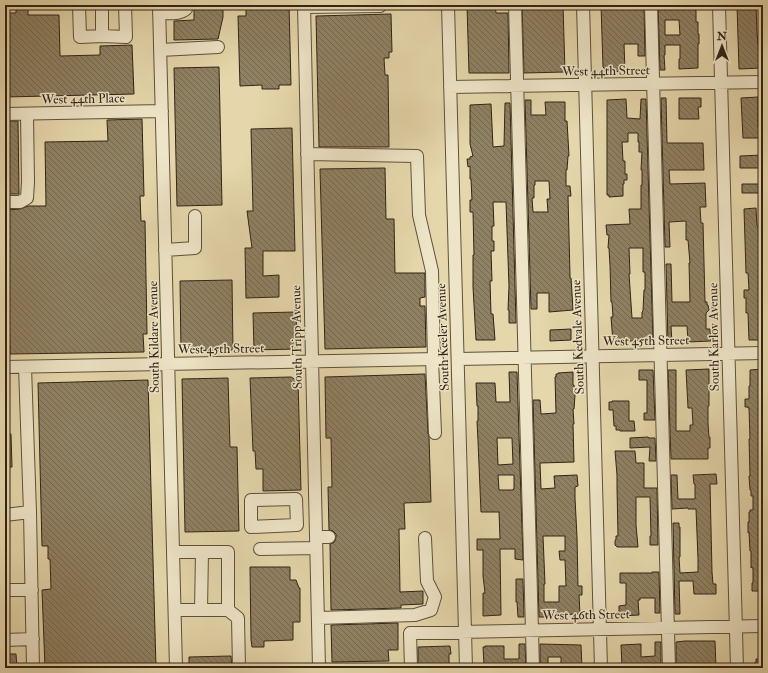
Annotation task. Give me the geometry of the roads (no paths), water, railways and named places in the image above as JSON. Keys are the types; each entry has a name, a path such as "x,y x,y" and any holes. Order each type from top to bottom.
{"street":[{"path":"79,5 80,37 126,37 125,5"},
{"path":"102,5 102,36"},
{"path":"159,9 175,13 186,9 186,5"},
{"name":"South Keeler Avenue","path":"448,5 466,668"},
{"path":"515,5 533,668"},
{"name":"South Kedvale Avenue","path":"583,5 601,668"},
{"path":"651,5 669,668"},
{"name":"South Karlov Avenue","path":"720,5 737,668"},
{"path":"304,6 380,6"},
{"name":"South Tripp Avenue","path":"304,6 319,668"},
{"name":"South Kildare Avenue","path":"159,9 176,668"},
{"path":"160,50 218,47"},
{"name":"West 44th Street","path":"450,87 763,82"},
{"name":"West 44th Place","path":"5,114 162,111"},
{"path":"5,202 20,202 27,198 27,114"},
{"path":"307,154 417,156 419,215 432,271 435,433"},
{"path":"165,250 195,248 195,216"},
{"name":"West 45th Street","path":"458,359 763,353"},
{"name":"West 45th Street","path":"5,367 434,359"},
{"path":"25,367 33,668"},
{"path":"5,515 30,512"},
{"path":"296,513 316,512"},
{"path":"260,549 316,543 330,537"},
{"path":"318,618 416,615 431,610 435,597 427,581 424,538"},
{"path":"173,552 228,552 228,610"},
{"path":"201,610 202,552"},
{"path":"5,590 32,590"},
{"path":"174,610 228,610 238,618 239,668"},
{"name":"West 46th Street","path":"411,668 410,633 763,626"},
{"path":"5,640 33,639"}]}
